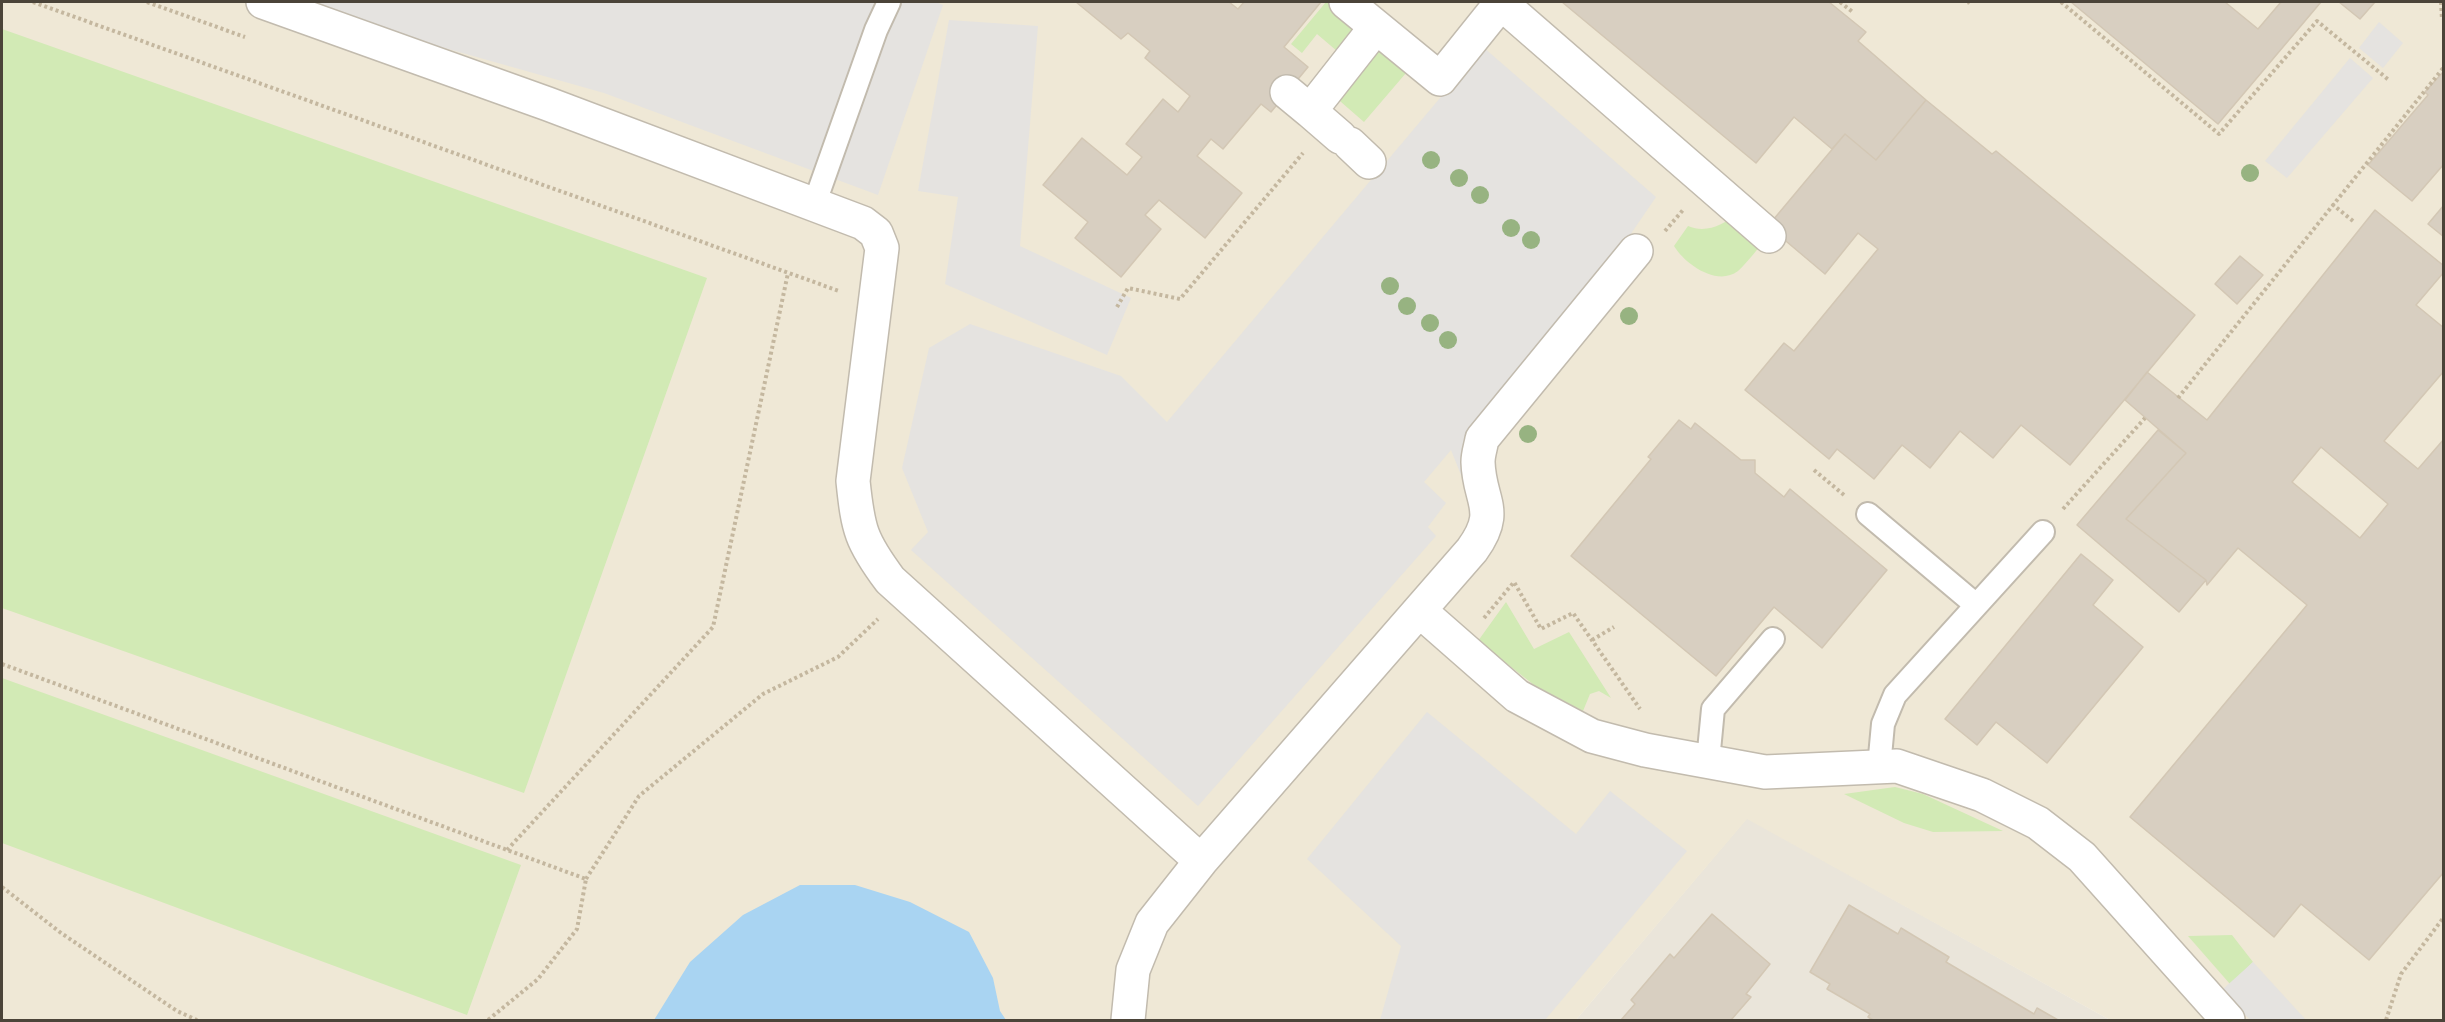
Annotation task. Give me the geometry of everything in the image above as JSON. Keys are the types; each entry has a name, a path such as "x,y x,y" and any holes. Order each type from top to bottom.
{"street":[{"path":"263,2 548,104 862,223 876,233 882,248 854,481 856,509 866,548 891,580 1201,861"},
{"path":"1346,2 1440,79 1501,3 1769,236"},
{"path":"1330,128 1376,27"},
{"path":"1128,1020 1133,970 1152,923 1201,861 1420,611 1484,534 1489,510 1478,461 1482,439 1636,251"},
{"path":"1420,611 1517,696 1592,736 1645,750 1765,772 1897,766 1982,795 2038,824 2082,856 2228,1020"}],"lane":[{"path":"814,205 876,30 889,2"},
{"path":"1868,514 1976,605"},
{"path":"1879,767 1883,724 1895,695 2043,532"},
{"path":"1708,761 1713,709 1773,639"}],"path":[{"path":"33,2 876,304"},
{"path":"1840,2 1854,13"},
{"path":"2061,2 2219,134 2317,21 2390,81"},
{"path":"2441,2 2442,20"},
{"path":"2178,398 2444,67"},
{"path":"1117,307 1128,288 1180,299 1330,128"},
{"path":"1636,251 1667,230 1707,181"},
{"path":"2332,204 2353,221"},
{"path":"507,850 713,627 788,273"},
{"path":"2043,532 2145,418"},
{"path":"1814,470 1824,479"},
{"path":"1461,647 1514,582 1541,628 1573,613 1651,724 1645,750"},
{"path":"488,1020 538,979 577,929 586,879 639,796 763,694 838,657 905,593"},
{"path":"1592,640 1614,627"},
{"path":"2,664 586,879"},
{"path":"2,887 61,933 177,1011 197,1020"},
{"path":"2386,1020 2401,974 2444,917"}],"shaded area":[{"path":"2,2 2443,2 2443,1020 2110,1020 1747,819 1576,1020 2,1020"},
{"path":"282,2 936,2 943,5 878,195 604,93"},
{"path":"949,20 1038,26 1020,246 1131,298 1107,355 945,284 958,197 918,191"},
{"path":"2379,22 2403,43 2383,68 2359,48"},
{"path":"1483,47 1656,197 1463,480 1451,450 1424,482 1446,503 1428,527 1436,536 1198,806 911,550 928,532 902,468 929,348 970,324 1121,376 1167,422"},
{"path":"2350,58 2373,78 2287,178 2265,161"},
{"path":"1427,712 1576,834 1610,791 1687,851 1545,1020 1380,1020 1401,946 1307,859"},
{"path":"1747,818 2110,1020 1576,1020"},
{"path":"2253,962 2306,1020 2250,1020 2222,990"}],"green space":[{"path":"1326,2 1335,2 1368,28 1344,57 1317,34 1302,53 1291,44"},
{"path":"2,29 707,278 524,793 2,608"},
{"path":"1380,40 1412,66 1364,122 1333,95"},
{"path":"1738,214 1766,239 1738,271 1730,275 1711,275 1702,271 1686,260 1674,246 1688,226 1708,228 1721,224"},
{"path":"1506,602 1534,649 1569,632 1611,698 1599,691 1590,694 1583,711 1534,685 1478,641"},
{"path":"2,678 521,865 467,1015 2,843"},
{"path":"1895,787 1923,794 2003,831 1933,832 1904,823 1844,794"},
{"path":"2232,935 2253,962 2230,984 2188,936"}],"water":[{"path":"800,885 855,885 910,902 969,932 993,978 1000,1011 1006,1020 654,1020 690,962 743,915"}],"building":[{"path":"1076,2 1229,2 1238,9 1244,2 1321,2 1284,47 1308,67 1271,112 1261,104 1223,149 1211,139 1197,156 1242,193 1205,238 1159,200 1145,215 1161,229 1121,277 1075,238 1088,222 1043,185 1082,138 1127,175 1142,157 1126,144 1163,99 1178,112 1190,96 1145,58 1150,51 1128,33 1121,39"},
{"path":"1562,2 1829,2 1866,32 1858,41 1926,100 1876,160 1845,134 1832,149 1794,117 1756,163"},
{"path":"2071,2 2225,2 2258,29 2281,2 2321,2 2218,124"},
{"path":"2339,2 2375,2 2360,19"},
{"path":"2444,71 2444,164 2412,201 2368,165 2428,95 2425,92"},
{"path":"1926,100 1992,154 1996,151 2195,315 2070,465 2021,425 1993,458 1960,431 1930,468 1902,445 1874,479 1837,449 1829,459 1745,390 1784,343 1794,351 1878,249 1858,233 1825,274 1768,226 1845,134 1876,160"},
{"path":"2444,205 2444,237 2428,224"},
{"path":"2375,210 2444,266 2444,272 2416,305 2444,328 2444,371 2384,441 2418,469 2444,439 2444,872 2369,960 2301,904 2274,937 2130,817 2307,605 2238,548 2207,585 2206,580 2126,519 2186,453 2125,400 2147,372 2207,420","holes":["2321,447 2388,504 2360,538 2292,482"]},
{"path":"2240,256 2263,275 2237,304 2215,284"},
{"path":"1679,420 1691,429 1695,423 1741,460 1755,460 1755,473 1784,497 1790,489 1887,570 1822,648 1774,607 1716,676 1571,556 1651,459 1648,457"},
{"path":"2158,430 2186,453 2126,519 2206,580 2179,612 2077,525"},
{"path":"2081,554 2113,580 2093,605 2143,647 2047,763 1996,722 1977,745 1945,719"},
{"path":"1849,905 1898,934 1901,928 1949,957 1946,962 2034,1014 2037,1008 2058,1020 1873,1020 1868,1017 1870,1014 1827,989 1830,984 1810,972"},
{"path":"1712,914 1770,964 1746,994 1751,997 1731,1020 1621,1020 1635,1004 1631,1000 1670,954 1674,958"}]}
